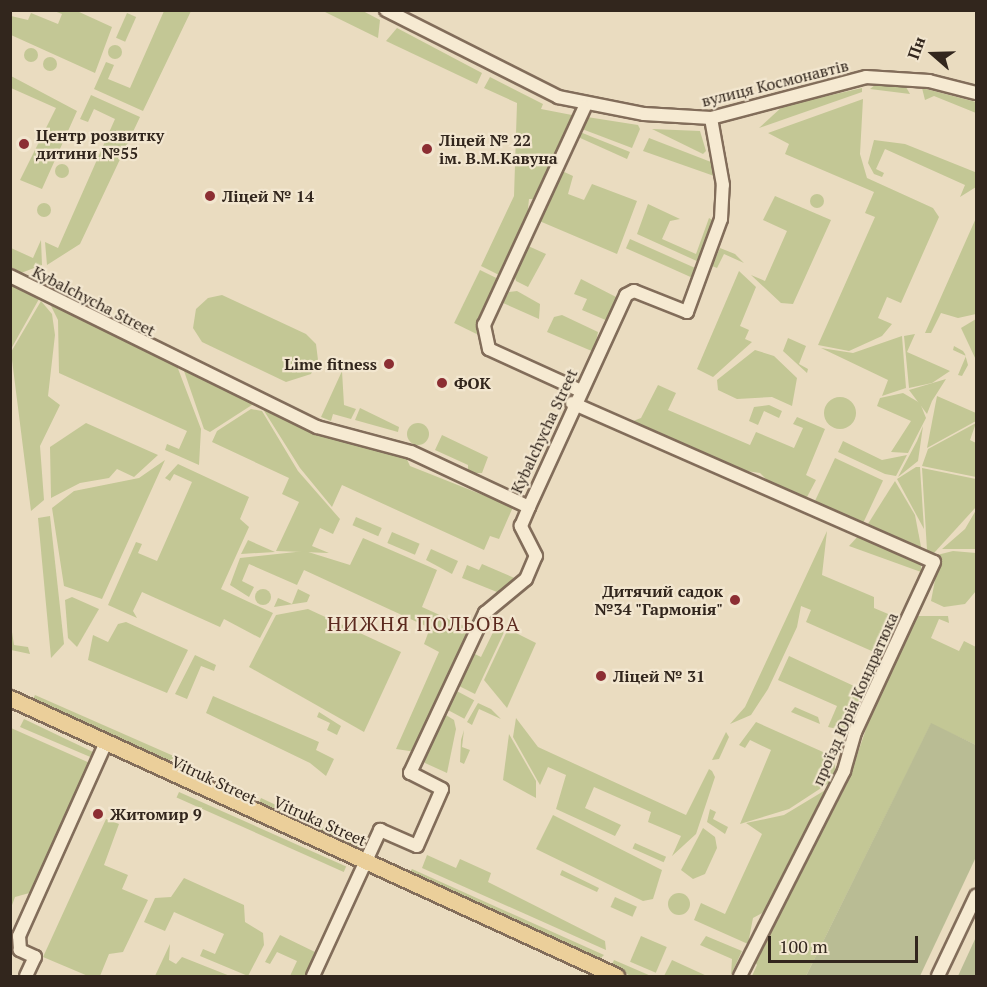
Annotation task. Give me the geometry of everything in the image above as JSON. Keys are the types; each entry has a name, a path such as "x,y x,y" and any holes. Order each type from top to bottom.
{"main road":[{"name":"Vitruka Street","path":"10,698 364,865 616,976"},
{"name":"Vitruk Street","path":"10,706 364,865 599,976"}],"street":[{"name":"вулиця Космонавтів","path":"386,10 537,88 585,106 711,118 866,77 929,81 976,93"},
{"path":"581,391 489,349 484,325 585,106"},
{"name":"Kybalchycha Street","path":"10,276 317,427 411,452 529,507 572,403 581,391 630,291 687,312 721,219 723,185 711,118"},
{"name":"проїзд Юрія Кондратюка","path":"572,403 934,562 855,732 844,771 740,976"},
{"path":"313,976 380,830 417,846 442,789 410,773 485,613 529,571 536,556 522,526 529,507"},
{"path":"26,976 35,957 20,950 19,936 103,749"},
{"path":"938,976 976,896"}],"green space":[{"path":"54,11 77,11 112,27 95,73 11,35 11,16 28,20 31,13 58,24 62,14"},
{"path":"164,11 191,11 143,111 94,89 106,62 114,65 108,79 130,88"},
{"path":"323,11 363,11 380,20 378,38"},
{"path":"127,13 136,17 125,42 116,38"},
{"path":"397,28 482,73 477,84 386,41"},
{"path":"112,45 118,45 122,52 118,59 112,59 108,55 108,49"},
{"path":"31,48 36,50 38,55 36,60 31,62 26,60 24,55 26,50"},
{"path":"47,57 53,57 57,64 53,71 47,71 43,67 43,61"},
{"path":"11,76 77,111 42,189 20,180 56,108 11,88"},
{"path":"490,77 543,104 541,109 577,116 539,199 529,199 526,228 505,278 481,266 514,196 517,103 484,88"},
{"path":"875,85 906,87 910,94 870,89"},
{"path":"862,88 862,92 759,128 783,106"},
{"path":"922,88 976,102 976,113 934,96 925,100"},
{"path":"91,95 140,117 80,244 47,265 45,242 58,248 115,119 94,109 88,122 80,119"},
{"path":"863,99 860,154 867,178 933,208 939,217 901,303 887,297 878,318 892,324 882,336 849,351 818,345 875,217 865,213 874,192 785,154 789,144 768,133"},
{"path":"587,117 638,125 640,129 632,148 582,129"},
{"path":"652,129 700,131 706,151 703,154"},
{"path":"580,132 630,152 627,159 578,137"},
{"path":"649,138 711,162 717,177 643,151"},
{"path":"874,140 905,144 975,172 976,187 960,197 965,185 885,149 876,169 884,173 882,177 874,174 868,163"},
{"path":"62,164 67,166 69,171 67,176 62,178 57,176 55,171 57,166"},
{"path":"560,170 573,176 568,194 584,200 592,184 637,201 617,254 537,220"},
{"path":"817,194 822,196 824,201 822,206 817,208 812,206 810,201 812,196"},
{"path":"775,196 831,220 793,304 781,303 751,275 765,281 787,231 763,220"},
{"path":"44,203 49,205 51,210 49,215 44,217 39,215 37,210 39,205"},
{"path":"648,204 680,219 670,221 662,239 696,254 709,218 714,221 699,262 637,234"},
{"path":"976,218 976,314 958,318 941,313 931,333 925,333"},
{"path":"630,239 696,268 692,277 626,248"},
{"path":"41,240 42,265 21,273 11,267 11,248 33,258"},
{"path":"526,245 546,254 528,287 516,281 514,273"},
{"path":"720,248 735,254 744,263 724,254 717,268 712,266"},
{"path":"480,270 502,281 477,334 454,323"},
{"path":"739,271 756,287 740,326 749,330 745,339 752,342 713,377 697,369"},
{"path":"581,279 620,299 608,321 582,310 587,299 574,294"},
{"path":"11,283 39,299 11,349"},
{"path":"517,291 540,304 539,319 503,303 509,292"},
{"path":"222,295 306,334 316,344 318,360 311,374 286,382 202,342 193,328 196,309 208,298"},
{"path":"41,301 52,314 55,335 48,396 60,405 40,446 44,500 31,511 11,352"},
{"path":"49,302 177,366 201,429 199,465 165,450 167,444 179,449 187,431 59,373 58,320"},
{"path":"562,315 598,332 594,352 547,332 554,317"},
{"path":"976,319 976,360 961,328"},
{"path":"915,334 907,352 950,371 932,383 909,388 904,336"},
{"path":"902,336 906,388 882,396 888,380 821,348 853,353"},
{"path":"788,338 806,346 799,364 808,369 807,373 783,351"},
{"path":"954,346 963,351 965,356 953,350"},
{"path":"755,350 774,356 797,378 792,406 772,397 737,399 718,390 717,380"},
{"path":"966,357 968,365 962,376 958,375"},
{"path":"183,368 255,403 210,432 204,429"},
{"path":"342,371 344,405 356,409 351,419 333,414 331,421 321,417"},
{"path":"946,379 932,401 927,414 909,390"},
{"path":"658,385 676,393 668,410 750,445 756,432 794,448 803,428 793,424 797,417 825,429 806,475 816,480 807,497 778,491 760,473 733,469 628,423 641,418"},
{"path":"903,393 920,403 926,418 908,453 891,452 911,421 877,406 880,398"},
{"path":"937,396 976,413 976,421 927,448"},
{"path":"840,397 851,402 856,413 851,424 840,429 829,424 824,413 829,402"},
{"path":"769,405 782,411 779,418 764,411 758,425 749,421 754,407"},
{"path":"261,406 332,437 405,455 410,466 513,507 499,539 490,536 484,550 342,485 332,507 300,468"},
{"path":"360,408 399,427 398,432 355,420"},
{"path":"251,409 262,411 298,471 340,519 333,534 320,528 312,546 329,553 276,551 299,502 282,494 289,478 212,442 217,431"},
{"path":"86,423 158,455 134,477 117,469 109,478 80,483 51,498 50,447"},
{"path":"418,423 426,426 429,434 426,442 418,445 410,442 407,434 410,426"},
{"path":"976,423 970,440 976,443 976,477 922,466 928,449"},
{"path":"923,426 918,461 898,477 917,441"},
{"path":"442,435 488,457 482,473 468,473 468,465 435,450"},
{"path":"843,441 882,460 907,455 896,476 885,474 838,452"},
{"path":"835,458 883,480 862,525 814,502"},
{"path":"165,460 102,599 64,586 52,508 74,491 139,478"},
{"path":"178,464 249,497 240,519 249,527 221,589 273,613 260,638 224,619 220,627 142,592 133,611 137,618 108,605 136,542 142,544 138,553 157,561 192,482 174,474 170,481 165,478"},
{"path":"916,467 920,467 924,529 897,479"},
{"path":"922,468 976,479 976,507 934,553 927,550"},
{"path":"895,481 915,515 922,552 866,527"},
{"path":"976,510 976,549 942,549 965,529"},
{"path":"50,516 64,644 51,658 38,518"},
{"path":"356,517 382,528 378,536 352,525"},
{"path":"827,531 822,575 874,597 874,608 900,619 883,656 806,622 811,610 801,606 797,627 768,689 751,715 730,724 745,707"},
{"path":"392,532 420,544 415,555 387,543"},
{"path":"860,534 921,559 921,572 849,546"},
{"path":"363,538 437,570 422,607 473,630 416,752 396,749 439,652 424,644 430,628 304,570 297,585 249,564 242,581 254,587 249,597 230,585 240,558 305,551 350,565"},
{"path":"248,540 275,552 241,554"},
{"path":"431,549 458,561 452,574 426,560"},
{"path":"953,551 976,553 976,591 965,604 944,607 931,601 935,580 928,576 937,555"},
{"path":"482,564 519,580 502,594 462,578 467,565 479,570"},
{"path":"263,589 271,597 263,605 255,597"},
{"path":"298,589 310,595 307,602 274,607 278,598 292,604"},
{"path":"72,597 99,609 77,647 68,638 65,600"},
{"path":"308,609 401,652 364,732 249,667 276,615"},
{"path":"916,616 948,616 949,623 939,619 931,638 959,651 964,641 976,647 976,745 931,724 806,976 752,976 757,965 752,957 853,767 877,697"},
{"path":"10,619 14,645 28,647 30,654 11,650"},
{"path":"126,622 188,650 167,693 88,660 93,635 108,642 118,624"},
{"path":"497,624 506,628 475,694 455,684 471,652 481,657"},
{"path":"508,629 536,643 507,708 484,680"},
{"path":"195,655 216,665 214,671 201,666 187,699 175,694"},
{"path":"789,656 867,692 847,731 828,727 837,706 778,680"},
{"path":"453,689 474,700 464,719 443,708"},
{"path":"35,695 176,757 166,762 32,701"},
{"path":"213,696 319,742 316,750 334,759 326,776 310,763 206,713"},
{"path":"478,703 491,709 501,719 479,709 472,725 467,722"},
{"path":"795,707 818,717 820,724 791,712"},
{"path":"319,712 341,726 337,735 327,730 330,723 317,717"},
{"path":"441,712 454,720 456,729 447,773 425,763 422,754"},
{"path":"516,718 538,747 686,815 709,769 715,777 696,834 672,856 681,836 648,822 651,812 594,787 585,808 621,825 615,836 556,809 566,775 548,767 540,785 513,737"},
{"path":"24,719 93,752 95,759 20,727"},
{"path":"756,722 832,756 838,777 789,809 740,824 771,750 750,740 745,748 739,745"},
{"path":"931,723 976,745 976,857 920,976 806,976"},
{"path":"11,728 92,764 33,892 15,897 11,908"},
{"path":"464,730 462,747 470,750 464,764 460,762"},
{"path":"726,732 729,737 719,759 712,760"},
{"path":"509,734 536,781 536,798 503,780"},
{"path":"181,761 216,777 212,784 182,770"},
{"path":"832,786 764,912 753,918 748,944 694,920 701,903 725,914 762,834 746,823 784,815"},
{"path":"179,792 346,866 344,872 177,797"},
{"path":"261,798 359,844 356,851 258,805"},
{"path":"710,809 716,812 713,819 728,827 725,834 707,822"},
{"path":"553,815 662,870 653,899 643,901 536,849"},
{"path":"106,819 119,824 104,865 128,875 122,889 148,900 123,952 109,954 100,976 88,976 43,957"},
{"path":"703,828 715,837 717,848 705,874 693,879 681,870"},
{"path":"635,843 666,857 664,862 633,848"},
{"path":"427,855 456,868 460,859 491,873 488,882 605,941 606,950 422,868"},
{"path":"412,869 604,955 598,961 409,874"},
{"path":"562,870 599,888 597,892 560,875"},
{"path":"184,878 244,905 245,922 263,933 264,945 248,976 200,956 203,949 215,954 224,934 174,912 165,931 144,922 155,898 171,897"},
{"path":"679,893 687,896 690,904 687,912 679,915 671,912 668,904 671,896"},
{"path":"615,897 637,907 632,917 611,907"},
{"path":"280,935 315,952 305,976 290,976 297,961 277,952 270,964 265,962"},
{"path":"641,936 667,947 656,973 630,962"},
{"path":"706,936 742,951 731,975 732,959 700,945"},
{"path":"976,937 976,976 958,976"},
{"path":"170,944 169,960 176,964 182,957 230,976 155,976"},
{"path":"614,960 651,976 631,976 611,967"},
{"path":"672,960 707,976 664,976"}],"place":[{"name":"Центр розвитку дитини №55","path":"24,144"},
{"name":"Ліцей № 22 ім. В.М.Кавуна","path":"427,149"},
{"name":"Ліцей № 14","path":"210,196"},
{"name":"Lime fitness","path":"389,364"},
{"name":"ФОК","path":"442,383"},
{"name":"Дитячий садок №34 \"Гармонія\"","path":"735,600"},
{"name":"Ліцей № 31","path":"601,676"},
{"name":"Житомир 9","path":"98,814"}],"district":[{"name":"НИЖНЯ ПОЛЬОВА","path":"424,623"}]}
